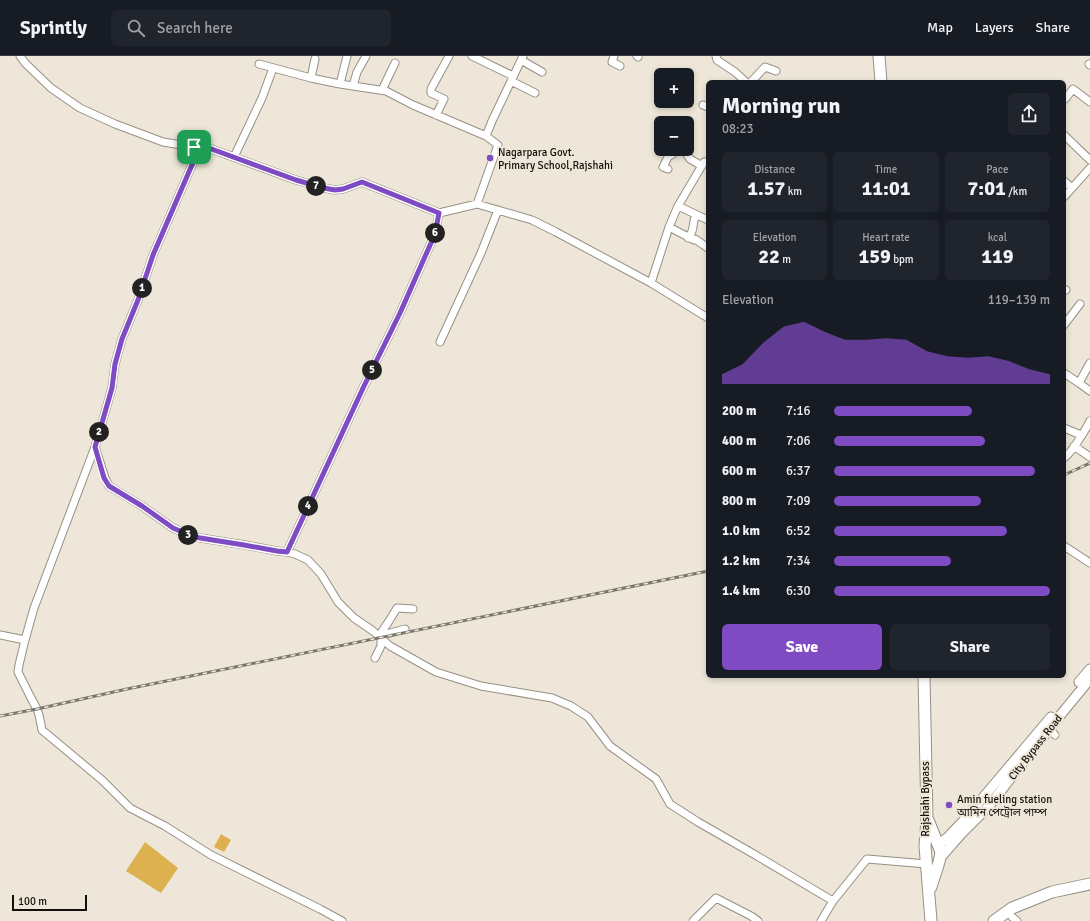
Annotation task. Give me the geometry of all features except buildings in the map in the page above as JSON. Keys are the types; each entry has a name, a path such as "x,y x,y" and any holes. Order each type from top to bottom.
{"highway":[{"path":"878,56 881,80"},
{"name":"Rajshahi Bypass","path":"924,678 927,818 925,846 932,921"},
{"path":"927,818 941,852 940,858"},
{"path":"925,846 938,845"},
{"name":"City Bypass Road","path":"929,893 940,858"},
{"path":"994,921 1012,908 1052,892 1090,884"},
{"path":"1012,920 1018,913 1059,897 1090,888"}],"main road":[{"path":"938,845 948,838 982,800 1090,669"},
{"name":"City Bypass Road","path":"940,858 989,806 1052,732 1090,679"}],"street":[{"path":"20,56 25,63 51,88 80,108 115,124 163,142 194,147 206,147 296,180 324,188 335,190 343,189 362,182 439,213 477,204 532,220 651,283 706,317"},
{"path":"340,84 347,56"},
{"path":"352,86 357,72 366,56"},
{"path":"436,115 444,99 431,93 431,89 449,56"},
{"path":"472,56 512,78 535,93"},
{"path":"614,56 612,62 620,66"},
{"path":"716,56 717,60 744,80"},
{"path":"486,136 522,58 542,72"},
{"path":"311,78 315,59"},
{"path":"382,90 395,63"},
{"path":"259,64 311,78 386,91 436,115 486,136 498,145 477,204"},
{"path":"753,80 765,67 776,71"},
{"path":"234,157 259,105 273,68"},
{"path":"1066,98 1073,89 1090,102"},
{"path":"1066,137 1090,160"},
{"path":"194,147 195,158 153,255 138,300 122,339 115,364 112,388 95,447 34,608 18,672 40,715 42,730 102,780 130,808 165,826 211,855 342,921"},
{"path":"668,169 663,167 670,156"},
{"path":"651,283 669,227 678,206 705,164 690,159 688,156"},
{"path":"1066,195 1090,168"},
{"path":"1066,183 1072,188"},
{"path":"678,206 706,219"},
{"path":"440,342 481,253 498,210"},
{"path":"287,552 364,386 400,313 435,234 439,213"},
{"path":"688,238 693,231 693,221 696,215"},
{"path":"669,227 688,238 695,239 706,247"},
{"path":"1066,322 1080,304"},
{"path":"1079,383 1090,363"},
{"path":"1066,374 1090,391"},
{"path":"1066,456 1090,421"},
{"path":"1066,429 1081,435"},
{"path":"1074,446 1090,457"},
{"path":"95,447 104,478 109,486 142,506 173,528 194,537 287,552 308,560 321,574 338,602 354,618 373,631 390,646 436,672 481,686 552,698 571,706 588,717 610,746 656,779 670,804 833,901"},
{"path":"1066,547 1090,564"},
{"path":"375,658 381,646 380,637 397,608 414,609"},
{"path":"380,637 405,629"},
{"path":"0,635 25,640"},
{"path":"821,921 833,901 867,860 927,864"},
{"path":"693,921 716,898 758,921"}],"shaded area":[{"path":"221,834 231,840 224,852 214,847"},
{"path":"145,842 178,868 161,893 126,871"}],"railway":[{"path":"1066,474 1090,463"},
{"path":"0,716 706,571"}],"place":[{"name":"Nagarpara Govt. Primary School,Rajshahi","path":"490,158"},
{"name":"Amin fueling station আমিন পেট্রোল পাম্প","path":"949,805"}],"route":[{"path":"194,147 206,147 296,180 324,188 335,190 343,189 362,182 439,213 435,234 400,313 364,386 287,552 194,537 173,528 142,506 109,486 104,478 95,447 112,388 115,364 122,339 138,300 153,255 195,158 194,147"}]}
